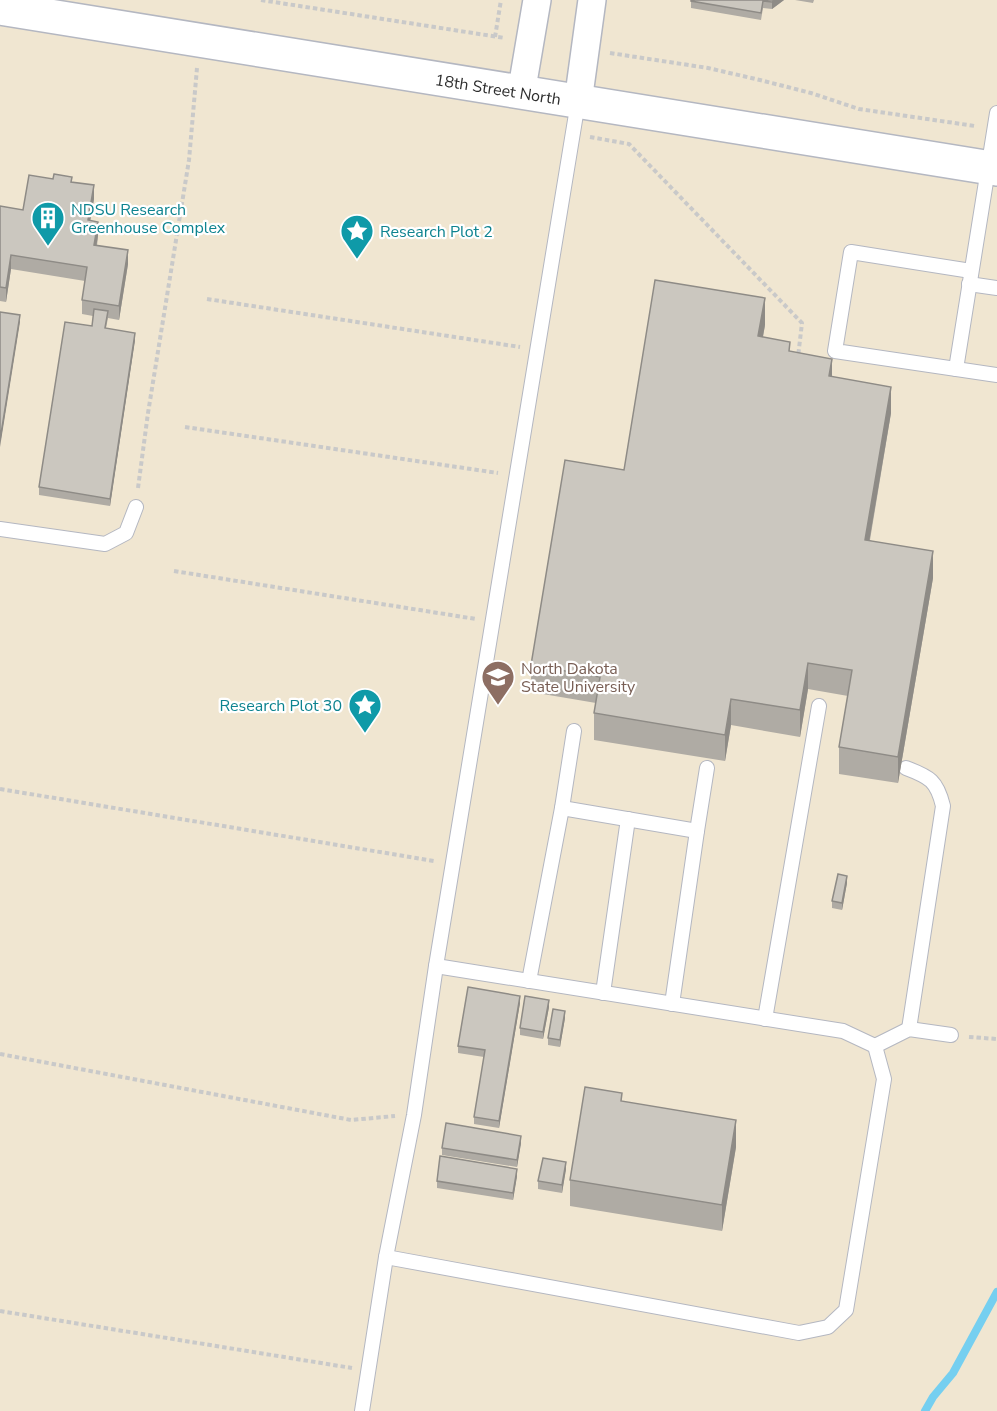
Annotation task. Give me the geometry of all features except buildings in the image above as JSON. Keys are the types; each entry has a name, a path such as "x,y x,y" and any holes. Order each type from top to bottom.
{"street":[{"path":"521,94 537,0"},
{"path":"578,102 592,0"},
{"name":"18th Street North","path":"0,8 992,169"}],"lane":[{"path":"363,1411 387,1257 414,1114 452,864 578,102"},
{"path":"956,369 970,277 992,169 997,113"},
{"path":"997,288 970,277 850,252 835,351 997,375"},
{"path":"0,529 105,544 126,533 136,507"},
{"path":"765,1019 819,706"},
{"path":"529,981 562,808 574,731"},
{"path":"672,1004 707,768"},
{"path":"906,768 927,776 939,788 943,806 909,1029"},
{"path":"562,808 697,831"},
{"path":"603,993 628,819"},
{"path":"387,1257 799,1333 828,1327 846,1310 884,1079 875,1046 843,1031 436,966"},
{"path":"875,1046 909,1029 951,1035"}],"path":[{"path":"261,0 495,37 530,40"},
{"path":"495,37 501,0"},
{"path":"136,507 148,412 189,160 200,40"},
{"path":"585,49 718,70 811,93 860,109 995,129"},
{"path":"573,135 630,144 802,323 798,363"},
{"path":"207,299 537,350"},
{"path":"185,427 516,476"},
{"path":"174,571 492,622"},
{"path":"0,789 452,864"},
{"path":"951,1035 997,1039"},
{"path":"0,1054 351,1120 414,1114"},
{"path":"0,1311 369,1370"}],"shaded area":[{"name":"North Dakota State University","path":"0,0 997,0 997,1411 0,1411"}],"waterway":[{"path":"925,1411 933,1397 953,1373 997,1292"}],"place":[{"name":"NDSU Research Greenhouse Complex","path":"48,247"},
{"name":"Research Plot 2","path":"357,260"},
{"name":"North Dakota State University","path":"498,706"},
{"name":"Research Plot 30","path":"365,734"}]}
